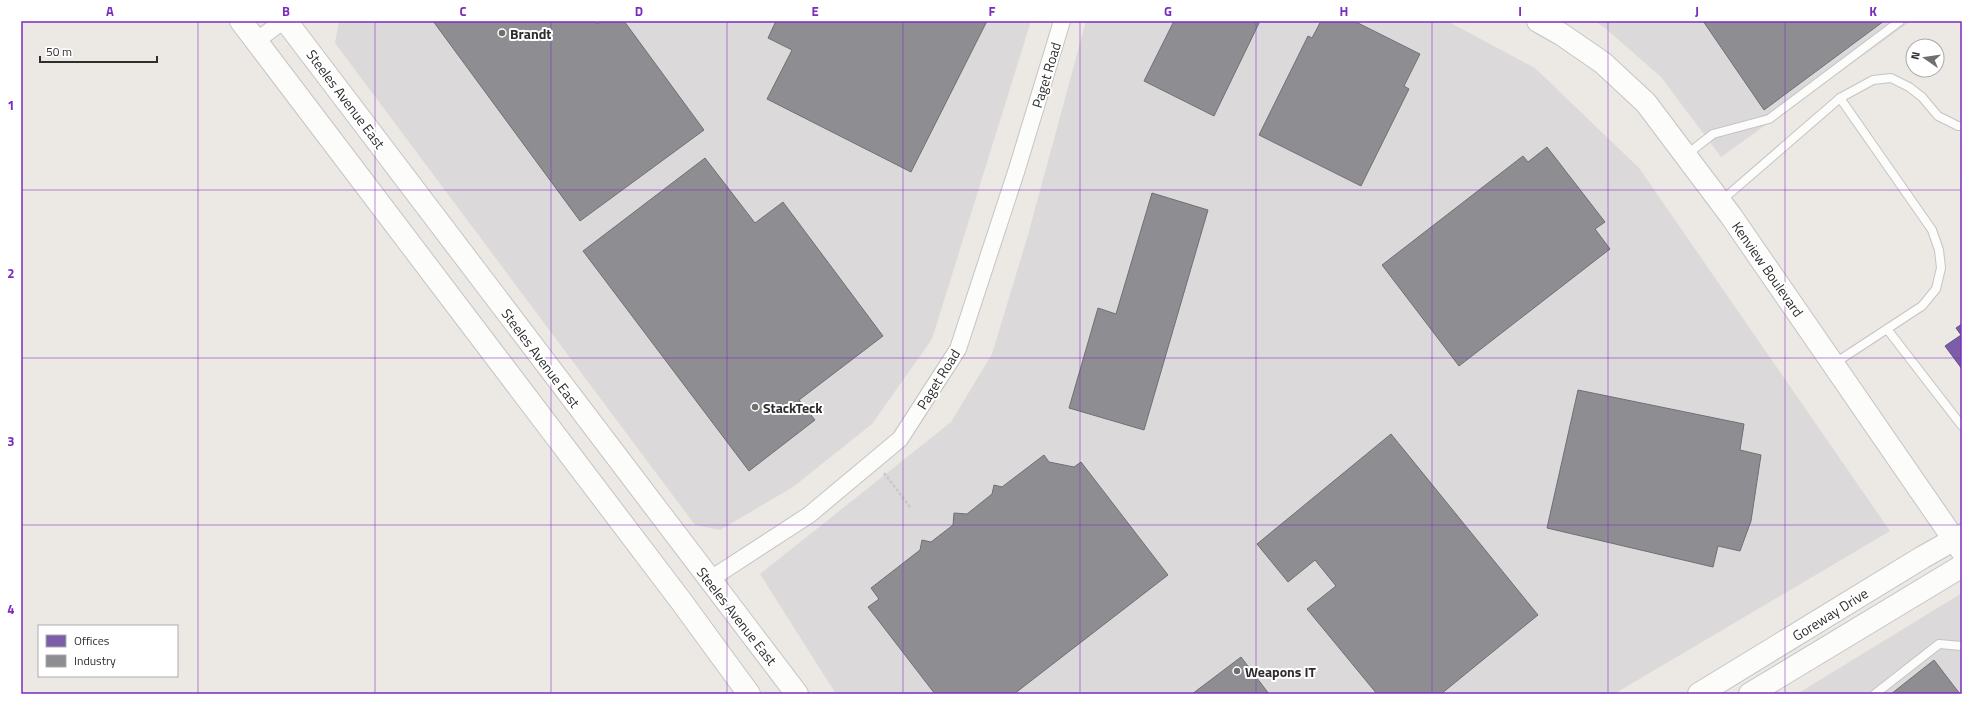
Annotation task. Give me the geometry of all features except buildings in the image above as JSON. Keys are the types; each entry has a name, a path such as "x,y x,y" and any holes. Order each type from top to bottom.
{"main road":[{"path":"241,21 676,595 749,694"},
{"name":"Steeles Avenue East","path":"284,21 797,694"},
{"name":"Kenview Boulevard","path":"1540,22 1567,38 1603,63 1646,103 1720,202 1959,542"},
{"name":"Goreway Drive","path":"1699,694 1959,542"},
{"name":"Goreway Drive","path":"1750,694 1962,566"}],"street":[{"path":"256,40 284,21"},
{"name":"Paget Road","path":"709,580 809,515 900,439 958,350 1017,169 1062,21"}],"lane":[{"path":"1685,155 1713,134 1769,119 1900,21"},
{"path":"1720,202 1840,98 1873,80 1891,78 1910,87 1922,97 1938,116 1958,126 1962,126"},
{"path":"1834,364 1922,306 1936,289 1941,268 1939,250 1932,230 1840,98"},
{"path":"1887,329 1962,426"},
{"path":"1875,694 1939,644 1962,646"}],"path":[{"path":"874,460 910,507"}],"shaded area":[{"path":"339,21 1031,21 932,339 872,424 793,487 720,530 695,525 335,43"},
{"path":"1086,21 1447,21 1535,68 1639,168 1890,531 1614,694 836,694 760,574 951,422 992,354 1028,235"},
{"path":"1594,21 1911,21 1721,157 1661,77 1605,28"},
{"path":"1962,593 1962,694 1797,694"}],"place":[{"name":"Brandt","path":"502,33"},
{"name":"StackTeck","path":"755,407"},
{"name":"Weapons IT","path":"1237,671"}]}
